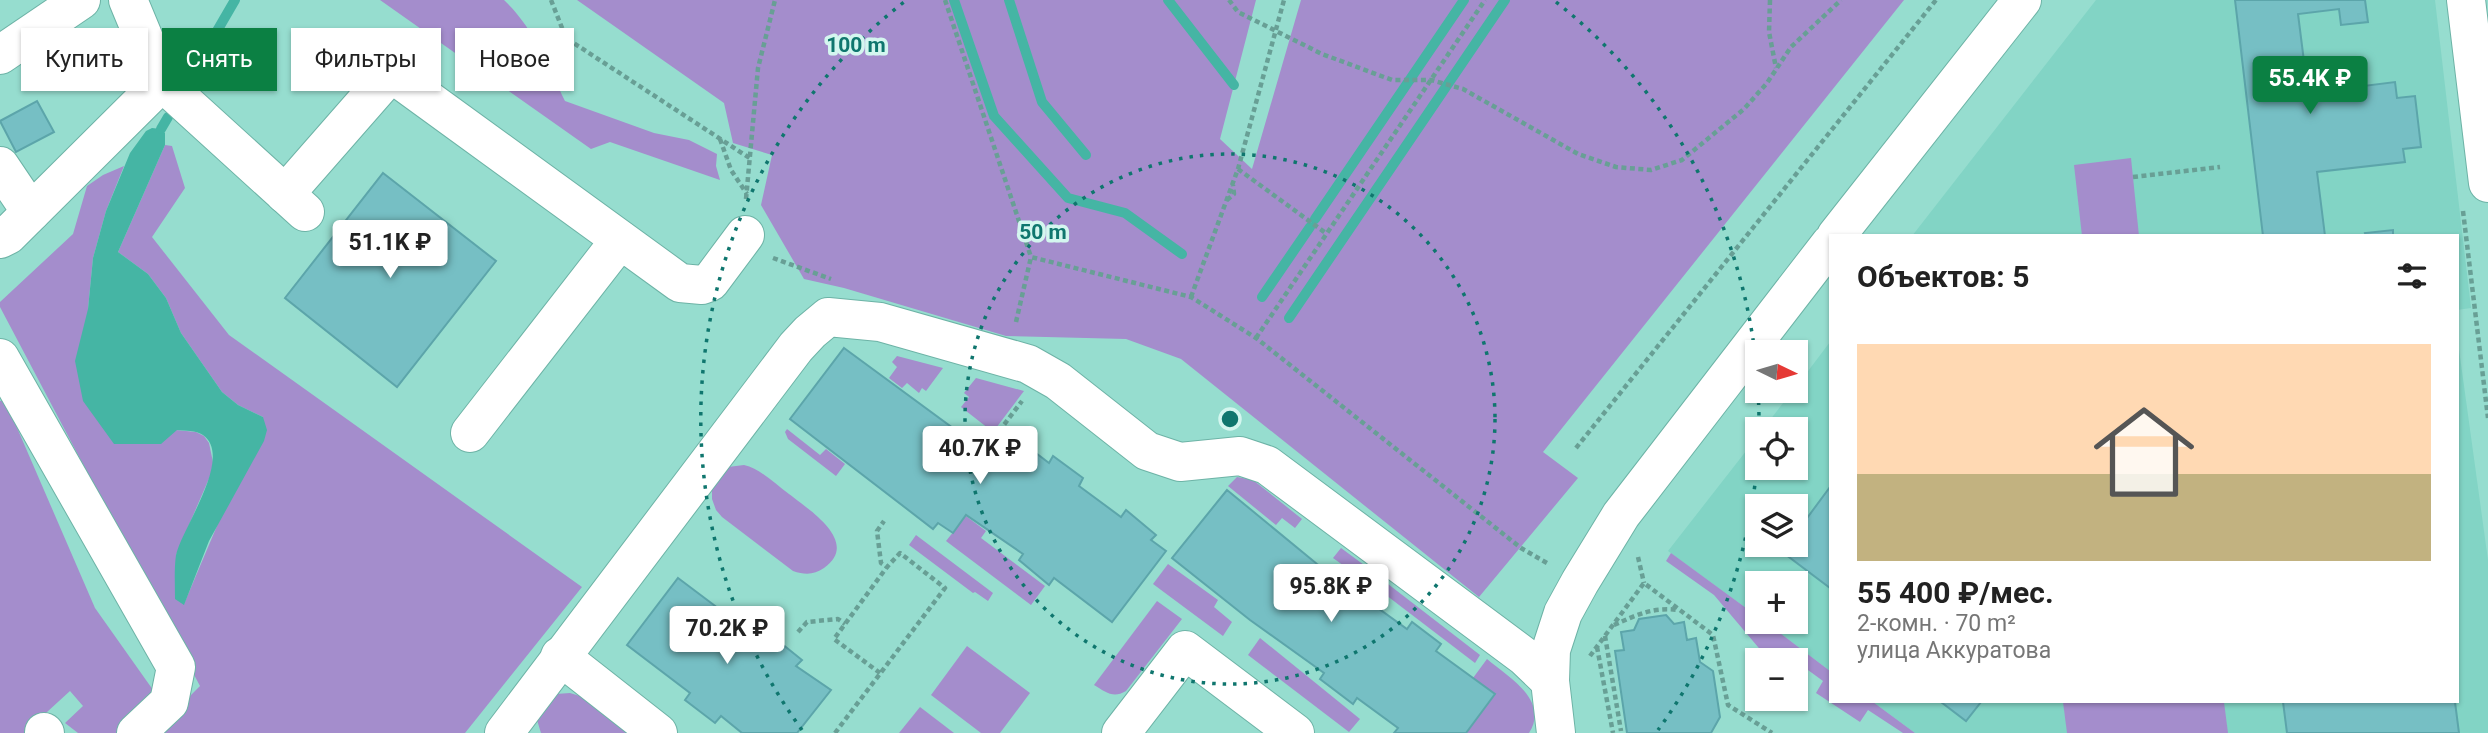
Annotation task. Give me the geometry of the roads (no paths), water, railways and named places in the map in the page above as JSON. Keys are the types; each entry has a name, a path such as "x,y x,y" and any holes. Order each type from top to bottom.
{"street":[{"path":"0,55 81,0"},
{"path":"0,239 8,235 162,82 128,0"},
{"path":"1838,234 2022,0"},
{"path":"2466,0 2488,183"},
{"path":"172,91 295,203 391,73 680,283 702,285 710,282 745,235"},
{"path":"0,166 31,212"},
{"path":"470,432 620,240"},
{"path":"1556,733 1550,681 1551,650 1563,614 1621,515 1829,245"},
{"path":"504,733 796,347 828,317 880,322 1028,364 1058,381 1147,451 1180,462 1240,456 1267,465 1525,657 1550,681"},
{"path":"0,358 176,667 169,702 136,733"},
{"path":"1121,733 1185,650 1295,733"},
{"path":"561,656 659,733"}],"waterway":[{"path":"219,28 235,0"},
{"path":"954,0 994,116 1068,198 1125,213 1182,254"},
{"path":"1009,0 1042,102 1086,155"},
{"path":"1168,0 1234,85"},
{"path":"1315,219 1464,0"},
{"path":"1289,318 1505,0"},
{"path":"161,129 168,117"},
{"path":"1262,297 1310,227"}]}
